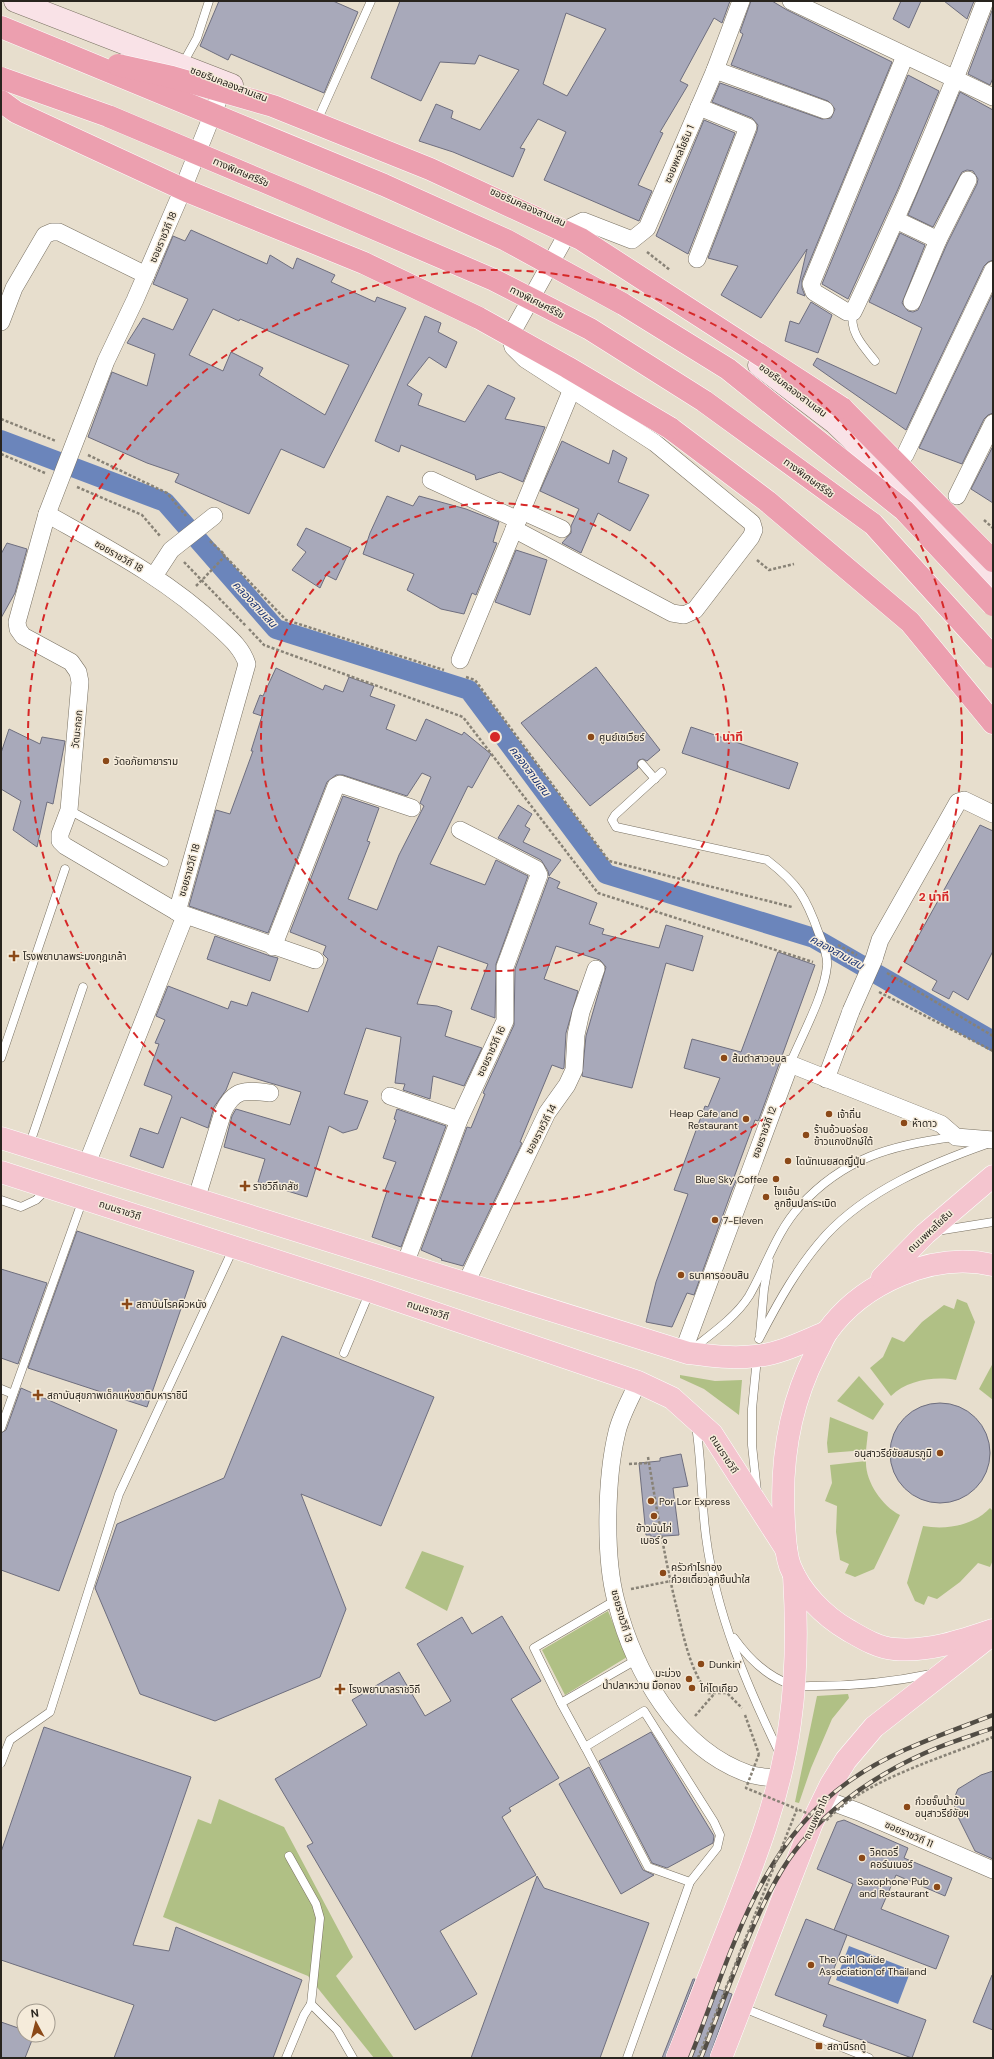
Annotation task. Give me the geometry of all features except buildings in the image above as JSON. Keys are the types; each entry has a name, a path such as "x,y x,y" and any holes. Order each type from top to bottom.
{"highway":[{"path":"1,27 384,185 506,240 623,304 728,369 904,510 993,605"},
{"path":"62,52 172,77 273,106 430,169 581,239 842,408 972,540 984,562"},
{"name":"ทางพิเศษศรีรัช","path":"1,78 108,116 303,198 494,280 590,329 704,401 873,524 993,657"},
{"path":"1,101 16,112 180,188 364,263 479,318 567,367 670,428 767,501 910,622 992,720"}],"main road":[{"path":"1,1138 86,1166 686,1352 724,1358 758,1348 794,1346 827,1332"},
{"name":"ถนนราชวิถี","path":"1,1172 370,1291 638,1382 672,1398 712,1434 786,1549"},
{"name":"ถนนพหลโยธิน","path":"827,1332 925,1234 993,1176"},
{"path":"870,1290 908,1271 938,1263 983,1263 993,1266"},
{"path":"677,2058 758,1853 781,1770 790,1723 796,1611 794,1575 786,1549 782,1500 783,1463 791,1418 802,1383 827,1332"},
{"path":"794,1575 814,1604 838,1625 865,1640 893,1649 921,1648 958,1642 993,1630"},
{"name":"ถนนพญาไท","path":"721,2058 812,1823 846,1760 874,1727 993,1634"}],"street":[{"name":"ซอยริมคลองสามเสน","path":"15,1 419,158 571,226 606,264 753,360 835,423 941,526 984,562 993,582"},
{"name":"ซอยพหลโยธิน 1","path":"571,226 583,222 632,240 647,228 715,70 742,1"},
{"path":"791,1 807,5 905,56 993,97"},
{"path":"905,56 811,284 814,292 847,312 852,312 896,220 955,79 985,1"},
{"path":"715,70 825,110"},
{"name":"ซอยราชวิถี 18","path":"86,1166 181,914 247,664 244,654 236,644 198,609 154,576 47,514 66,483 106,362 180,196 225,82"},
{"path":"697,259 748,127 699,107"},
{"path":"1,115 180,196 317,249 462,312 510,336"},
{"path":"912,302 938,240 968,180"},
{"path":"896,220 938,240"},
{"path":"431,480 518,520 672,613 684,615 695,610 751,537 754,530 752,523 655,443 524,359 512,347 510,336 571,226"},
{"path":"1,322 14,288 45,235 52,232 59,232 146,275"},
{"path":"905,455 993,270"},
{"path":"460,668 518,520 572,389"},
{"path":"956,496 993,422"},
{"name":"วัดมะกอก","path":"47,514 17,622 18,630 23,636 71,662 78,672 80,682 80,701 69,810 60,834 60,841 64,846 181,914 273,947 315,960"},
{"path":"154,576 166,544 193,523 214,516"},
{"path":"518,520 562,530"},
{"path":"273,947 336,786 340,784 412,808"},
{"path":"826,1079 850,1011 866,958 880,940 958,802 964,800 993,814"},
{"name":"ซอยราชวิถี 16","path":"405,1264 459,1120 505,1021 505,967 539,875 536,869 460,830"},
{"name":"ซอยราชวิถี 14","path":"466,1283 547,1113 567,1085 574,1070 576,1035 581,1012 596,969"},
{"path":"790,1064 941,1124 956,1137 993,1141"},
{"name":"ซอยราชวิถี 12","path":"686,1352 790,1064"},
{"path":"196,1200 223,1112 229,1099 240,1092 252,1090 270,1093"},
{"path":"390,1096 459,1120"},
{"name":"ซอยราชวิถี 13","path":"638,1382 617,1432 609,1484 609,1551 616,1600 636,1660 677,1724 699,1747 720,1761 750,1774 781,1770"},
{"name":"ซอยราชวิถี 11","path":"824,1799 859,1812 993,1870"}],"lane":[{"path":"181,66 197,38 209,1"},
{"path":"318,119 371,1"},
{"path":"852,312 853,329 858,340 875,361"},
{"path":"642,764 655,779 662,772"},
{"name":"ซอยราชวิถี 12","path":"655,779 614,815 612,820 616,827 767,860 788,876 803,893 812,912 825,950 827,966 823,987 790,1064"},
{"path":"69,810 164,862"},
{"path":"1,1058 65,869"},
{"path":"29,1147 83,987"},
{"path":"686,1352 722,1326 748,1298 771,1250 799,1207 831,1178 871,1154 912,1142 956,1137"},
{"path":"758,1348 779,1299 801,1265 827,1234 863,1204 891,1186 921,1170 993,1141"},
{"path":"1,1200 21,1206 36,1200 49,1187"},
{"path":"1,1428 83,1198"},
{"path":"925,1234 993,1222"},
{"path":"1,1763 10,1740 50,1712 119,1494 235,1247"},
{"path":"759,1508 752,1446 752,1409 764,1289 771,1250"},
{"path":"344,1353 370,1291"},
{"path":"1,1389 13,1394"},
{"path":"694,1417 701,1453 706,1537 716,1590 728,1630 781,1770"},
{"path":"616,1600 534,1648 561,1703 648,1867 690,1882"},
{"path":"728,1630 747,1656 769,1675 793,1686 861,1684 897,1681 946,1671"},
{"path":"561,1703 636,1660"},
{"path":"585,1747 644,1711 714,1822 720,1836 717,1848 690,1882 627,2058"},
{"path":"286,2058 304,2015 311,2004 320,1918 316,1904 289,1856"},
{"path":"311,2004 338,2030 354,2058"},
{"path":"740,2006 869,2058"}],"path":[{"path":"1,419 47,437"},
{"path":"77,450 167,493 193,523"},
{"path":"1,454 37,470"},
{"path":"66,483 142,515 166,544 202,579 264,645 463,717 598,892 827,966"},
{"path":"202,579 224,555 286,620 445,670"},
{"path":"769,570 794,564"},
{"path":"460,668 475,680 609,861 812,912"},
{"path":"833,939 838,944 866,958"},
{"path":"885,972 993,1036"},
{"path":"876,990 993,1051"},
{"path":"648,1457 670,1582 686,1645 702,1686 708,1693 727,1693 742,1708 759,1754 746,1788 826,1821 858,1796 889,1778 993,1737"},
{"path":"627,1464 649,1463"},
{"path":"635,1588 670,1582"},
{"path":"692,1720 714,1694"},
{"path":"698,2058 797,1809"}],"green space":[{"path":"957,1299 967,1303 975,1322 956,1380 922,1380 905,1386 891,1396 870,1368 883,1357 892,1337 904,1342 922,1322 944,1305 954,1309"},
{"path":"993,1363 993,1400 979,1389"},
{"path":"680,1375 715,1381 742,1380 739,1415 704,1389 680,1378"},
{"path":"859,1376 884,1404 873,1420 837,1401"},
{"path":"830,1417 868,1432 866,1450 828,1453 827,1443"},
{"path":"866,1461 868,1477 876,1492 887,1506 900,1515 874,1569 855,1577 845,1573 849,1564 840,1560 836,1532 837,1506 825,1501 832,1483 830,1465"},
{"path":"990,1508 993,1511 993,1560 990,1567 978,1563 960,1582 937,1599 928,1596 924,1605 915,1601 907,1583 923,1526 950,1527 967,1523 976,1519"},
{"path":"422,1551 464,1566 447,1611 405,1588"},
{"path":"608,1611 627,1657 565,1695 542,1650"},
{"path":"848,1694 849,1698 832,1719 811,1768 799,1803 795,1802 817,1696"},
{"path":"219,1799 284,1827 353,1957 336,1976 394,2058 374,2058 308,1976 163,1917 198,1819 211,1824"}],"water":[{"path":"849,1946 911,1970 898,2004 836,1980"}],"waterway":[{"name":"คลองสามเสน","path":"1,440 165,502 276,629 469,690 606,874 814,938 993,1041"}],"railway":[{"path":"690,2058 733,1945 768,1872 790,1838 817,1808 848,1782 865,1771 918,1744 993,1715"},
{"path":"701,2058 738,1962 770,1891 795,1851 810,1833 844,1801 884,1774 933,1749 993,1728"}],"place":[{"name":"ศูนย์เซเวียร์","path":"591,737"},
{"name":"วัดอภัยทายาราม","path":"106,761"},
{"name":"โรงพยาบาลพระมงกุฎเกล้า","path":"14,956"},
{"name":"ส้มตำสาวอุบล","path":"724,1058"},
{"name":"เจ้าถิ่น","path":"829,1114"},
{"name":"Heap Cafe and Restaurant","path":"746,1119"},
{"name":"ห้าดาว","path":"904,1123"},
{"name":"ร้านอ้วนอร่อย ข้าวแกงปักษ์ใต้","path":"806,1135"},
{"name":"โดนัทเนยสดญี่ปุ่น","path":"788,1161"},
{"name":"Blue Sky Coffee","path":"776,1179"},
{"name":"ราชวิถีเภสัช","path":"245,1186"},
{"name":"ไจแอ้น ลูกชิ้นปลาระเบิด","path":"766,1197"},
{"name":"7-Eleven","path":"715,1220"},
{"name":"ธนาคารออมสิน","path":"681,1275"},
{"name":"สถาบันโรคผิวหนัง","path":"127,1304"},
{"name":"สถาบันสุขภาพเด็กแห่งชาติมหาราชินี","path":"38,1395"},
{"name":"อนุสาวรีย์ชัยสมรภูมิ","path":"940,1453"},
{"name":"Por Lor Express","path":"651,1501"},
{"name":"ข้าวมันไก่ เบอร์ ๑","path":"654,1516"},
{"name":"ครัวกำไรทอง ก๋วยเตี๋ยวลูกชิ้นน้ำใส","path":"663,1573"},
{"name":"Dunkin'","path":"701,1664"},
{"name":"มะม่วง น้ำปลาหวาน มือทอง","path":"689,1679"},
{"name":"ไก่โตเกียว","path":"692,1688"},
{"name":"โรงพยาบาลราชวิถี","path":"340,1689"},
{"name":"ก๋วยจั๊บน้ำข้น อนุสาวรีย์ชัยฯ","path":"907,1807"},
{"name":"วิคตอรี่ คอร์นเนอร์","path":"862,1858"},
{"name":"Saxophone Pub and Restaurant","path":"937,1887"},
{"name":"The Girl Guide Association of Thailand","path":"811,1965"},
{"name":"สถานีรถตู้","path":"819,2046"}]}
